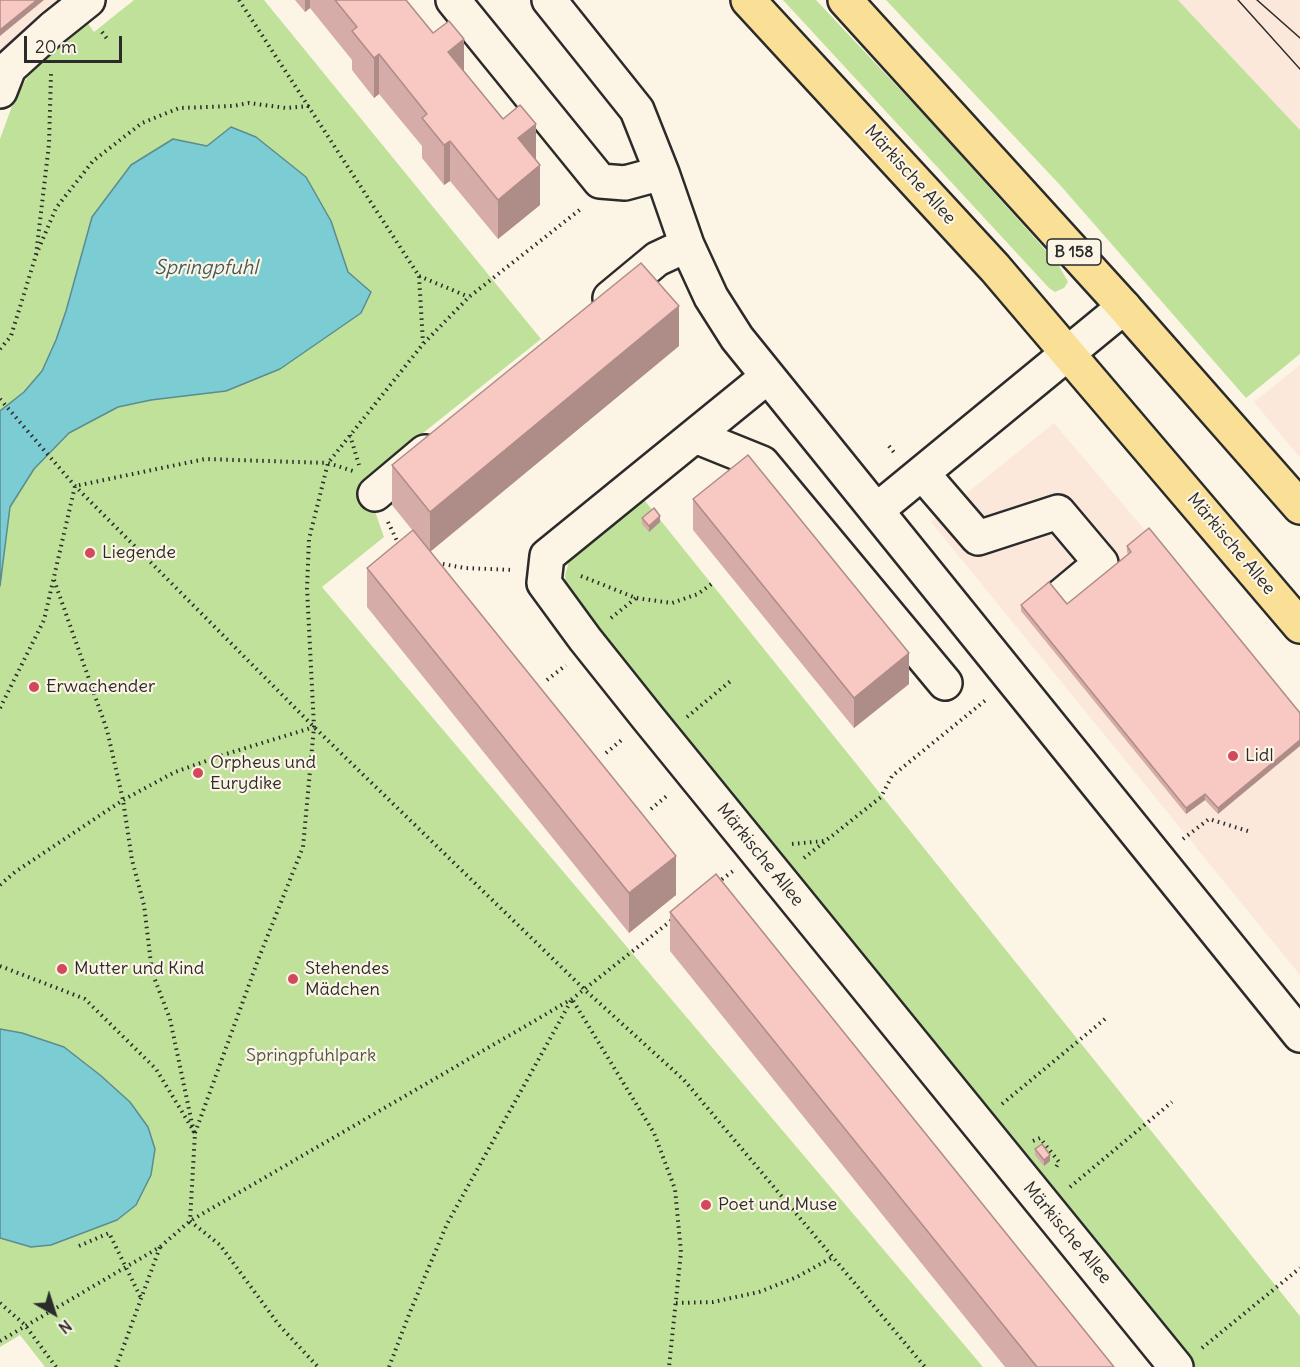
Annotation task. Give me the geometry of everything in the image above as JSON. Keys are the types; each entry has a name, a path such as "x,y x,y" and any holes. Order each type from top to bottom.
{"main road":[{"name":"Märkische Allee","path":"748,0 995,268 1300,626"},
{"name":"B 158","path":"845,0 1124,307 1300,507"}],"street":[{"path":"0,91 9,68 88,0"},
{"path":"453,0 600,181 626,183 662,173"},
{"path":"549,0 637,110 687,245 723,318 767,377 1300,1035"},
{"path":"591,313 657,259 687,245"},
{"path":"877,510 1124,307"},
{"path":"546,564 694,436 767,377"},
{"path":"375,494 447,434"},
{"path":"694,436 762,463 945,683"},
{"path":"922,473 978,538 1058,512 1101,563 1059,598"},
{"name":"Märkische Allee","path":"546,564 544,583 585,639 978,1124 1187,1359"}],"path":[{"path":"239,0 419,276 423,344"},
{"path":"36,255 49,144 53,28"},
{"path":"0,349 11,336 36,255 56,208 93,161 142,123 179,108 233,106 249,103 286,108 309,106"},
{"path":"195,1133 258,960 303,847 314,727 307,588 309,539 328,463 423,344 470,297 587,204"},
{"path":"419,276 470,297"},
{"path":"0,399 75,486 314,727 585,990 684,1080 925,1367"},
{"path":"75,486 205,459 328,463 363,474 355,456 350,435"},
{"path":"0,708 44,620 75,486"},
{"path":"375,494 398,543 404,549"},
{"path":"427,561 465,568 546,564 636,598 672,603 698,594 714,582"},
{"path":"54,580 107,730 123,800 132,860 144,905 152,972 170,1019 195,1133 190,1221"},
{"path":"689,715 733,679"},
{"path":"779,878 881,797 892,776 994,693"},
{"path":"0,885 15,872 123,800 175,772 314,727"},
{"path":"1188,835 1209,819 1251,832"},
{"path":"714,886 757,851"},
{"path":"0,1341 160,1247 190,1221 572,999 677,916"},
{"path":"0,966 85,999 156,1069 195,1133"},
{"path":"572,999 654,1133 675,1189 681,1252 669,1367"},
{"path":"389,1367 447,1224 572,999"},
{"path":"978,1124 1105,1019"},
{"path":"1067,1189 1172,1102"},
{"path":"1029,1143 1040,1138 1059,1162 1053,1171"},
{"path":"190,1221 220,1245 279,1325 318,1367"},
{"path":"79,1246 109,1233 141,1298"},
{"path":"116,1367 160,1247"},
{"path":"676,1302 713,1302 759,1292 797,1277 833,1257"},
{"path":"1187,1359 1300,1268"},
{"path":"0,1303 25,1325 56,1367"}],"shaded area":[{"path":"0,0 63,0 0,52"},
{"path":"1178,0 1300,0 1300,130 1186,8"},
{"path":"1300,365 1300,458 1254,402"},
{"path":"1054,423 1300,713 1300,975 931,522"}],"green space":[{"name":"Springpfuhlpark","path":"134,0 264,0 541,339 364,480 384,537 322,587 983,1367 45,1367 20,1335 0,1347 0,139 15,98 27,78 44,58 87,22 94,32"},
{"path":"783,0 816,0 926,117 1058,264 1068,282 1064,288 1055,292 1049,288"},
{"path":"886,0 1178,0 1300,130 1300,354 1246,398 1060,185"},
{"path":"641,496 1300,1316 1300,1367 1194,1367 568,593 565,576 570,557"}],"water":[{"name":"Springpfuhl","path":"231,127 256,137 306,177 331,221 348,272 371,292 361,313 280,369 226,391 151,400 118,407 69,433 34,469 10,507 0,586 0,411 24,392 42,371 66,311 92,217 131,165 173,139 207,146"},
{"path":"0,1029 22,1033 64,1047 130,1102 148,1127 155,1149 151,1175 136,1205 117,1220 51,1245 31,1247 0,1238"}],"building":[{"path":"0,0 37,0 0,30"},
{"path":"335,0 406,0 433,33 449,21 464,39 448,52 503,119 520,105 536,124 518,138 540,165 498,200 450,141 444,145 422,118 427,114 379,54 374,58 352,31 357,27"},
{"path":"641,263 679,306 430,512 392,465"},
{"path":"748,455 909,653 854,698 693,499"},
{"path":"654,508 660,516 649,526 642,518"},
{"path":"1149,528 1300,713 1300,740 1218,808 1205,794 1186,808 1021,605 1049,582 1067,604 1131,552 1127,546"},
{"path":"413,530 676,856 629,893 367,568"},
{"path":"716,874 1114,1367 1037,1367 670,912"},
{"path":"1042,1144 1050,1155 1044,1160 1035,1149"}],"tram line":[{"path":"1238,0 1300,69"},
{"path":"1257,0 1300,38"}],"place":[{"name":"Liegende","path":"90,553"},
{"name":"Erwachender","path":"34,687"},
{"name":"Lidl","path":"1233,756"},
{"name":"Orpheus und Eurydike","path":"198,773"},
{"name":"Mutter und Kind","path":"62,969"},
{"name":"Stehendes Mädchen","path":"293,979"},
{"name":"Poet und Muse","path":"706,1205"}]}
